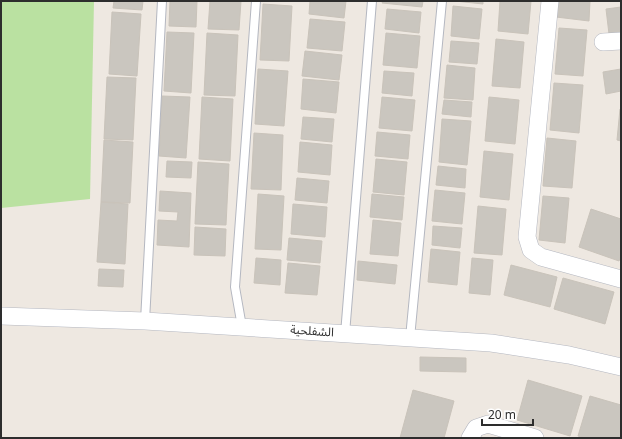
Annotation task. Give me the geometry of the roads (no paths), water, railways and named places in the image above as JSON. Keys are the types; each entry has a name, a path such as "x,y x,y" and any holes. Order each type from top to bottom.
{"street":[{"path":"550,1 527,237 531,250 541,257 621,279"},
{"path":"603,42 621,41"},
{"name":"الشفلحية","path":"1,316 145,321 491,343 569,355 621,367"},
{"path":"470,438 476,428 488,424 535,438"}],"lane":[{"path":"145,321 162,1"},
{"path":"242,327 235,287 256,1"},
{"path":"345,334 372,1"},
{"path":"410,338 442,1"}]}
